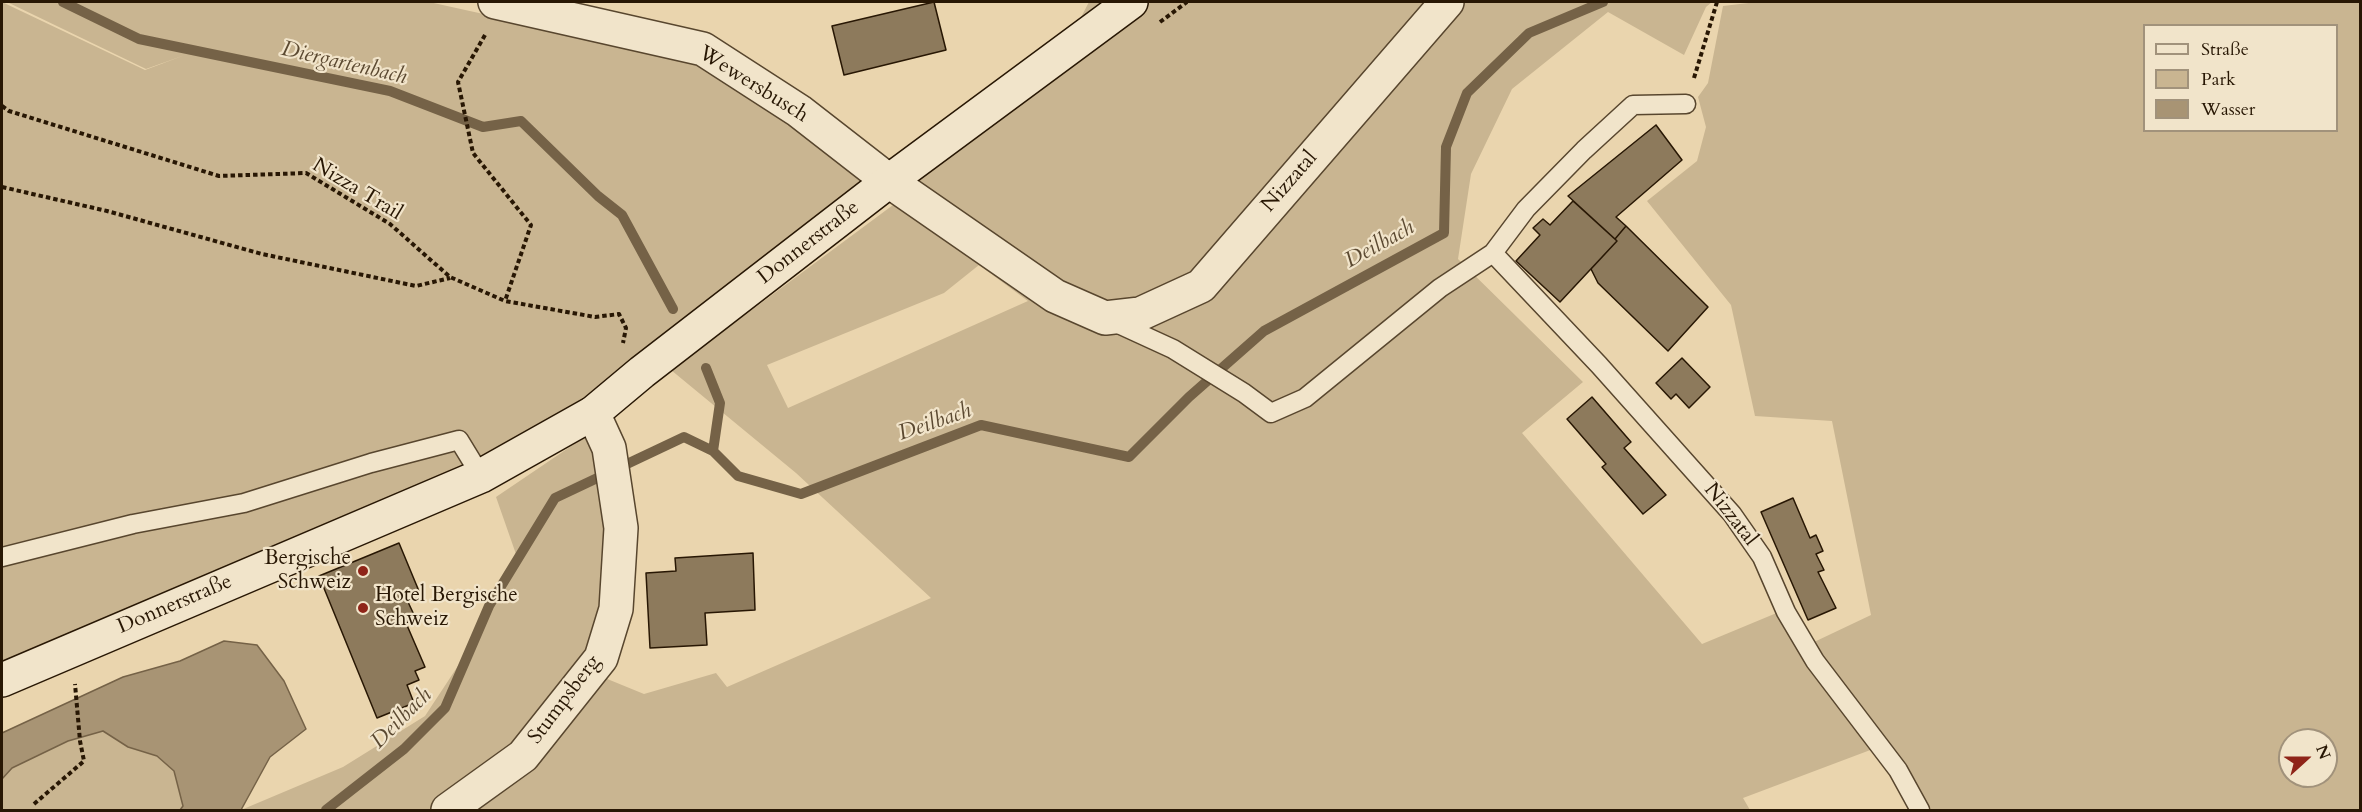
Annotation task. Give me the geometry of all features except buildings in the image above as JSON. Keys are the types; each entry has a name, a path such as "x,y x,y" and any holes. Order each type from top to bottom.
{"street":[{"name":"Donnerstraße","path":"2,680 481,476 593,413 642,372 889,181 1131,2"},
{"name":"Nizzatal","path":"1105,318 1140,314 1201,286 1447,2"},
{"name":"Wewersbusch","path":"501,3 703,49 799,111 889,181"},
{"path":"889,181 1055,296 1105,318"},
{"name":"Stumpsberg","path":"448,810 522,756 601,658 616,609 621,528 609,448 593,413"}],"lane":[{"path":"1105,318 1173,349 1244,393 1271,414 1305,398 1440,288 1493,253 1526,209 1584,150 1633,105 1686,104"},
{"name":"Nizzatal","path":"1493,253 1599,365 1732,514 1762,557 1786,612 1815,661 1898,770 1920,810"},
{"path":"2,557 133,524 244,503 371,463 459,440 481,476"}],"path":[{"path":"1686,104 1717,2"},
{"path":"501,3 458,82 473,153 531,225 505,301"},
{"name":"Nizza Trail","path":"2,106 9,111 219,176 306,173 390,224 450,278 505,301 595,317 619,314 626,328 621,348 642,372"},
{"path":"2,187 107,211 262,254 416,286 450,278"},
{"path":"34,804 84,761 80,741 77,697"}],"green space":[{"path":"2,2 145,70 185,55 146,69 7,2 429,2 692,60 795,121 871,182 582,409 484,464 2,667"},
{"path":"1089,2 1712,2 1706,7 1684,55 1608,12 1512,89 1471,174 1458,259 1583,382 1522,433 1702,644 1779,612 1873,749 1743,798 1750,810 241,810 343,767 425,716 473,643 517,557 496,497 595,430 615,521 600,676 644,694 716,673 727,687 931,598 796,473 671,370 893,205 889,168 1077,25","holes":["979,265 1028,301 788,408 767,365 944,293"]},
{"path":"1757,2 2360,2 2360,810 1926,810 1812,643 1871,615 1832,421 1755,416 1731,305 1647,201 1697,161 1706,127 1698,97 1708,83 1723,6"},
{"path":"103,731 128,747 157,756 175,771 183,807 180,810 2,810 2,779 12,768 68,741"}],"water":[{"path":"224,641 257,645 284,681 306,729 270,757 241,810 180,810 183,806 174,771 157,756 128,747 103,731 68,741 12,768 2,779 2,733 123,677 180,661"}],"waterway":[{"name":"Diergartenbach","path":"63,2 139,39 390,91 483,127 521,121 598,196 622,215 673,309"},
{"name":"Deilbach","path":"326,810 404,749 445,708 489,606 555,498 684,437 713,451 738,476 801,494 981,425 1129,457 1189,397 1264,331 1444,233 1446,147 1467,93 1529,33 1603,2"},
{"name":"Diergartenbach","path":"706,368 720,403 713,451"}],"place":[{"name":"Bergische Schweiz","path":"363,571"},
{"name":"Hotel Bergische Schweiz","path":"363,608"}]}
